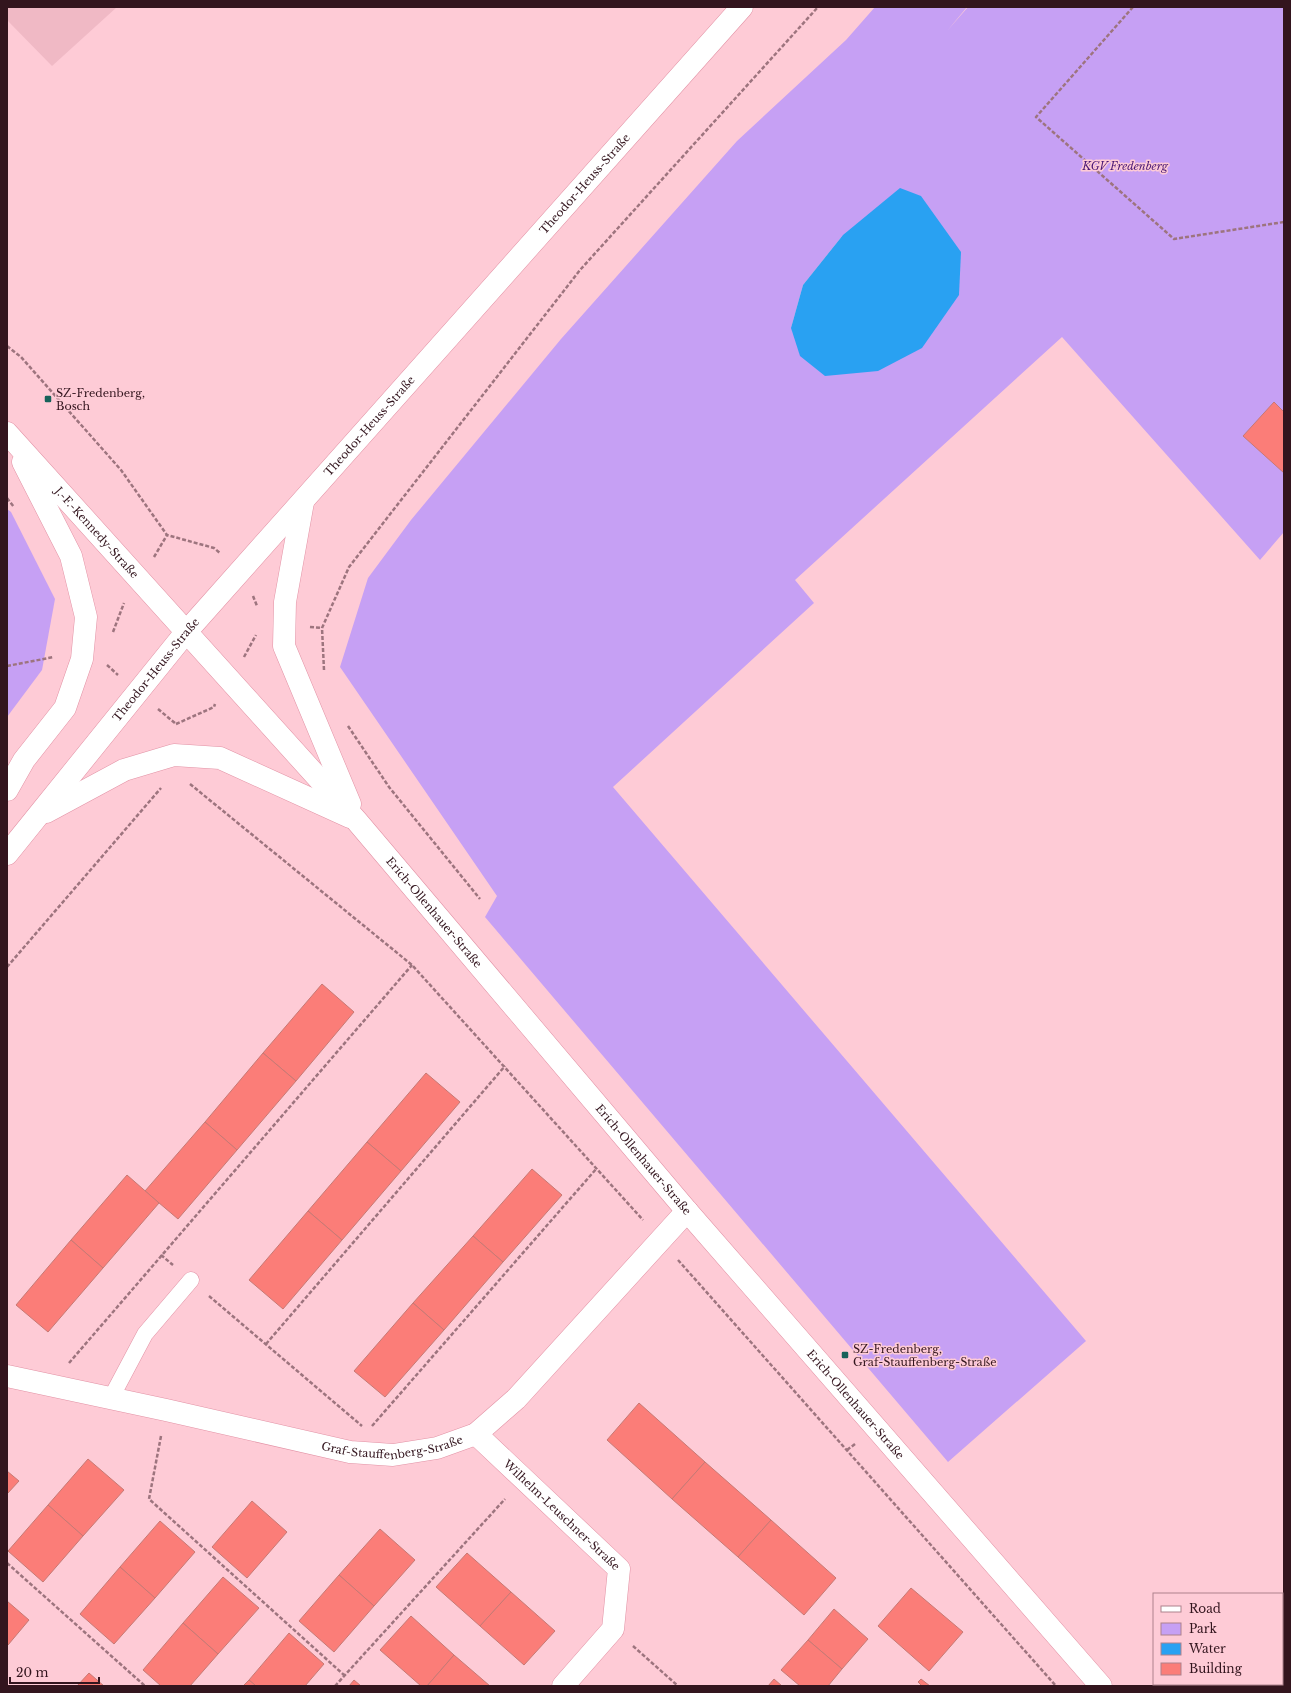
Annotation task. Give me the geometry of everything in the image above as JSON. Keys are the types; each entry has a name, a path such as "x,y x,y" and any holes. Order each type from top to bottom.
{"street":[{"name":"Theodor-Heuss-Straße","path":"7,854 187,631 742,7"},
{"path":"7,790 24,760 65,708 82,659 86,617 71,556 8,434"},
{"name":"J.-F.-Kennedy-Straße","path":"8,434 187,631"},
{"path":"303,501 285,602 284,646 356,820"},
{"name":"Erich-Ollenhauer-Straße","path":"187,631 356,820 687,1211 1101,1686"},
{"path":"37,816 124,770 174,755 220,758 356,820"},
{"name":"Graf-Stauffenberg-Straße","path":"7,1376 51,1384 350,1452 393,1455 437,1448 476,1434 516,1399 687,1211"},
{"name":"Wilhelm-Leuschner-Straße","path":"476,1434 620,1570 613,1629"},
{"path":"563,1686 613,1629"}],"lane":[{"path":"111,1398 145,1334 191,1280"}],"path":[{"path":"327,677 324,669 322,628 349,566 580,270 818,7"},
{"path":"1133,7 1036,117 1174,240 1284,222"},
{"path":"7,346 21,357 122,470 167,535"},
{"path":"176,724 214,707 231,681 257,634"},
{"path":"7,666 59,656 56,662"},
{"path":"345,721 389,787 480,899"},
{"path":"187,782 412,965 597,1168 1056,1686"},
{"path":"7,967 165,783"},
{"path":"51,1384 412,965"},
{"path":"266,1344 504,1066"},
{"path":"161,1255 368,1431 597,1168"},
{"path":"166,1410 149,1499 344,1675"},
{"path":"335,1686 524,1479"},
{"path":"7,1563 145,1686"},
{"path":"613,1629 678,1686"}],"shaded area":[{"path":"7,7 117,7 52,66 7,20"}],"green space":[{"name":"KGV Fredenberg","path":"875,7 967,7 947,31 968,7 1284,7 1284,532 1260,560 1062,337 795,580 814,603 613,787 1086,1341 948,1462 485,917 497,896 340,667 368,578 411,520 561,339 737,141 846,40","holes":["843,235 791,328 803,285"]},
{"path":"7,509 11,512 55,599 42,670 7,717"}],"water":[{"path":"900,188 921,196 961,252 959,295 922,348 878,371 825,376 800,356 791,328 803,285 843,235"}],"building":[{"path":"1274,402 1284,412 1284,473 1243,436"},
{"path":"322,984 354,1012 296,1081 263,1053"},
{"path":"263,1053 296,1081 237,1150 205,1122"},
{"path":"426,1073 460,1102 401,1171 367,1142"},
{"path":"205,1122 237,1150 178,1219 145,1191"},
{"path":"367,1142 401,1171 342,1240 308,1211"},
{"path":"532,1169 562,1195 503,1262 473,1236"},
{"path":"127,1175 159,1203 103,1268 71,1240"},
{"path":"308,1211 342,1240 283,1309 249,1280"},
{"path":"473,1236 503,1262 444,1330 413,1303"},
{"path":"71,1240 103,1268 48,1332 16,1305"},
{"path":"413,1303 444,1330 385,1397 354,1371"},
{"path":"639,1403 705,1462 672,1499 607,1440"},
{"path":"88,1459 124,1490 83,1536 48,1505"},
{"path":"705,1462 771,1520 738,1557 672,1499"},
{"path":"7,1471 19,1481 7,1494"},
{"path":"252,1501 287,1532 247,1578 212,1547"},
{"path":"48,1505 83,1536 43,1582 8,1551"},
{"path":"771,1520 836,1578 804,1615 738,1557"},
{"path":"160,1521 195,1552 155,1598 120,1567"},
{"path":"380,1529 415,1560 374,1606 339,1575"},
{"path":"467,1553 511,1592 480,1626 436,1587"},
{"path":"120,1567 155,1598 114,1644 80,1614"},
{"path":"339,1575 374,1606 334,1652 299,1621"},
{"path":"223,1577 259,1608 218,1654 183,1623"},
{"path":"911,1588 963,1632 929,1671 878,1626"},
{"path":"511,1592 555,1631 524,1665 480,1626"},
{"path":"7,1601 29,1620 8,1645 7,1644"},
{"path":"834,1609 868,1639 842,1669 808,1640"},
{"path":"411,1616 454,1655 427,1686 421,1686 380,1650"},
{"path":"183,1623 218,1654 190,1686 161,1686 143,1670"},
{"path":"289,1633 324,1664 305,1686 256,1686 249,1680"},
{"path":"808,1640 842,1669 828,1686 800,1686 781,1670"},
{"path":"454,1655 490,1686 427,1686"},
{"path":"89,1673 104,1686 77,1686"},
{"path":"774,1679 782,1686 768,1686"},
{"path":"921,1679 930,1686 922,1686 918,1682"},
{"path":"249,1680 256,1686 243,1686"},
{"path":"354,1680 361,1686 349,1686"}],"place":[{"name":"SZ-Fredenberg, Bosch","path":"48,399"},
{"name":"SZ-Fredenberg, Graf-Stauffenberg-Straße","path":"845,1355"}]}
